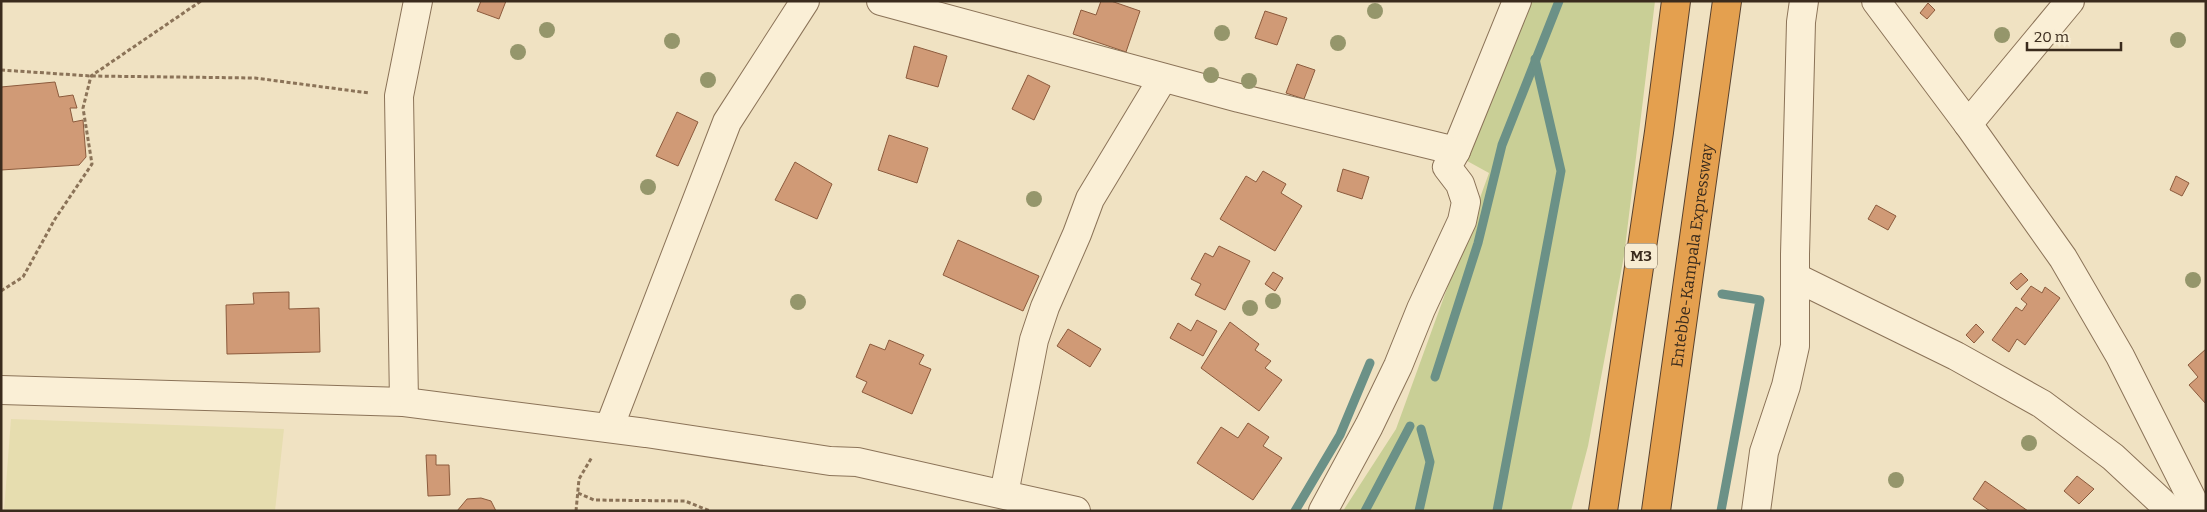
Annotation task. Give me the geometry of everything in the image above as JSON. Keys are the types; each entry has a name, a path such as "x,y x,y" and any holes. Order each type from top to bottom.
{"highway":[{"name":"M3","path":"1603,511 1659,132 1676,1"},
{"name":"Entebbe-Kampala Expressway","path":"1656,511 1727,1"}],"street":[{"path":"404,402 399,96 418,1"},
{"path":"609,428 727,122 805,1"},
{"path":"881,1 1163,78 1456,151"},
{"path":"1323,511 1369,426 1398,366 1421,309 1462,221 1466,202 1460,184 1447,167 1456,151 1517,1"},
{"path":"1756,511 1764,452 1786,386 1796,346 1795,277 1801,22 1804,1"},
{"path":"1876,1 1968,124 2063,258 2120,356 2193,507"},
{"path":"1968,124 2070,1"},
{"path":"1004,494 1034,340 1045,307 1090,199 1163,78"},
{"path":"1795,277 1956,356 2042,404 2113,457 2193,507"},
{"path":"1,390 404,402 609,428 830,461 857,462 1076,511"}],"path":[{"path":"1,291 23,277 55,219 92,164 83,108 91,76 201,1"},
{"path":"1,70 91,76 255,78 399,96"},
{"path":"576,511 579,479 609,428"},
{"path":"578,493 594,500 686,502 710,511"}],"shaded area":[{"path":"11,419 284,429 275,511 4,511"}],"green space":[{"path":"1514,1 1655,1 1624,256 1588,446 1571,511 1343,511 1396,429 1489,173 1449,151"}],"building":[{"path":"481,1 506,1 499,19 477,11"},
{"path":"1101,1 1111,1 1140,11 1126,52 1073,34 1081,10 1096,15"},
{"path":"1928,3 1935,10 1927,19 1920,13"},
{"path":"1265,11 1287,18 1277,45 1255,38"},
{"path":"914,46 947,56 938,87 906,78"},
{"path":"1297,64 1315,70 1304,99 1286,93"},
{"path":"1028,75 1050,86 1034,120 1012,109"},
{"path":"55,82 59,97 73,95 77,108 70,108 73,122 83,120 86,157 79,165 1,170 1,87"},
{"path":"677,112 698,122 678,166 656,156"},
{"path":"889,135 928,148 917,183 878,170"},
{"path":"795,162 832,184 817,219 775,200"},
{"path":"1343,169 1369,177 1362,199 1337,191"},
{"path":"1263,171 1286,184 1281,193 1302,206 1275,251 1220,219 1246,176 1256,182"},
{"path":"2176,176 2189,183 2182,196 2170,190"},
{"path":"1876,205 1896,216 1888,230 1868,219"},
{"path":"958,240 1039,276 1023,311 943,275"},
{"path":"1219,246 1250,261 1225,310 1195,295 1201,284 1191,279 1205,253 1213,257"},
{"path":"1273,272 1283,278 1275,291 1265,284"},
{"path":"2021,273 2028,280 2017,290 2010,283"},
{"path":"2031,286 2042,293 2045,287 2060,298 2025,345 2017,339 2009,352 1992,340 2016,307 2022,311 2027,304 2021,299"},
{"path":"289,292 289,309 319,308 320,352 227,354 226,305 254,304 253,293"},
{"path":"1197,320 1217,331 1203,356 1170,338 1178,323 1191,331"},
{"path":"1230,322 1259,344 1255,350 1271,361 1265,368 1282,380 1259,411 1201,368"},
{"path":"1976,324 1984,332 1974,343 1966,335"},
{"path":"1068,329 1101,349 1090,367 1057,346"},
{"path":"889,340 924,355 919,364 931,369 912,414 862,392 867,382 856,377 870,344 885,350"},
{"path":"2206,349 2206,404 2189,385 2198,377 2188,365"},
{"path":"1248,423 1269,437 1263,446 1282,458 1253,500 1197,463 1221,427 1238,438"},
{"path":"426,455 436,455 436,465 449,465 450,495 428,496"},
{"path":"2077,476 2094,489 2079,504 2064,491"},
{"path":"1985,481 2028,511 1990,511 1973,499"},
{"path":"481,498 491,501 496,511 457,511 467,499"}],"waterway":[{"path":"1435,377 1478,243 1502,145 1559,1"},
{"path":"1497,511 1561,171 1535,59"},
{"path":"1721,511 1760,300 1722,294"},
{"path":"1295,511 1340,435 1370,363"},
{"path":"1365,511 1410,426"},
{"path":"1419,511 1430,462 1421,429"}]}
